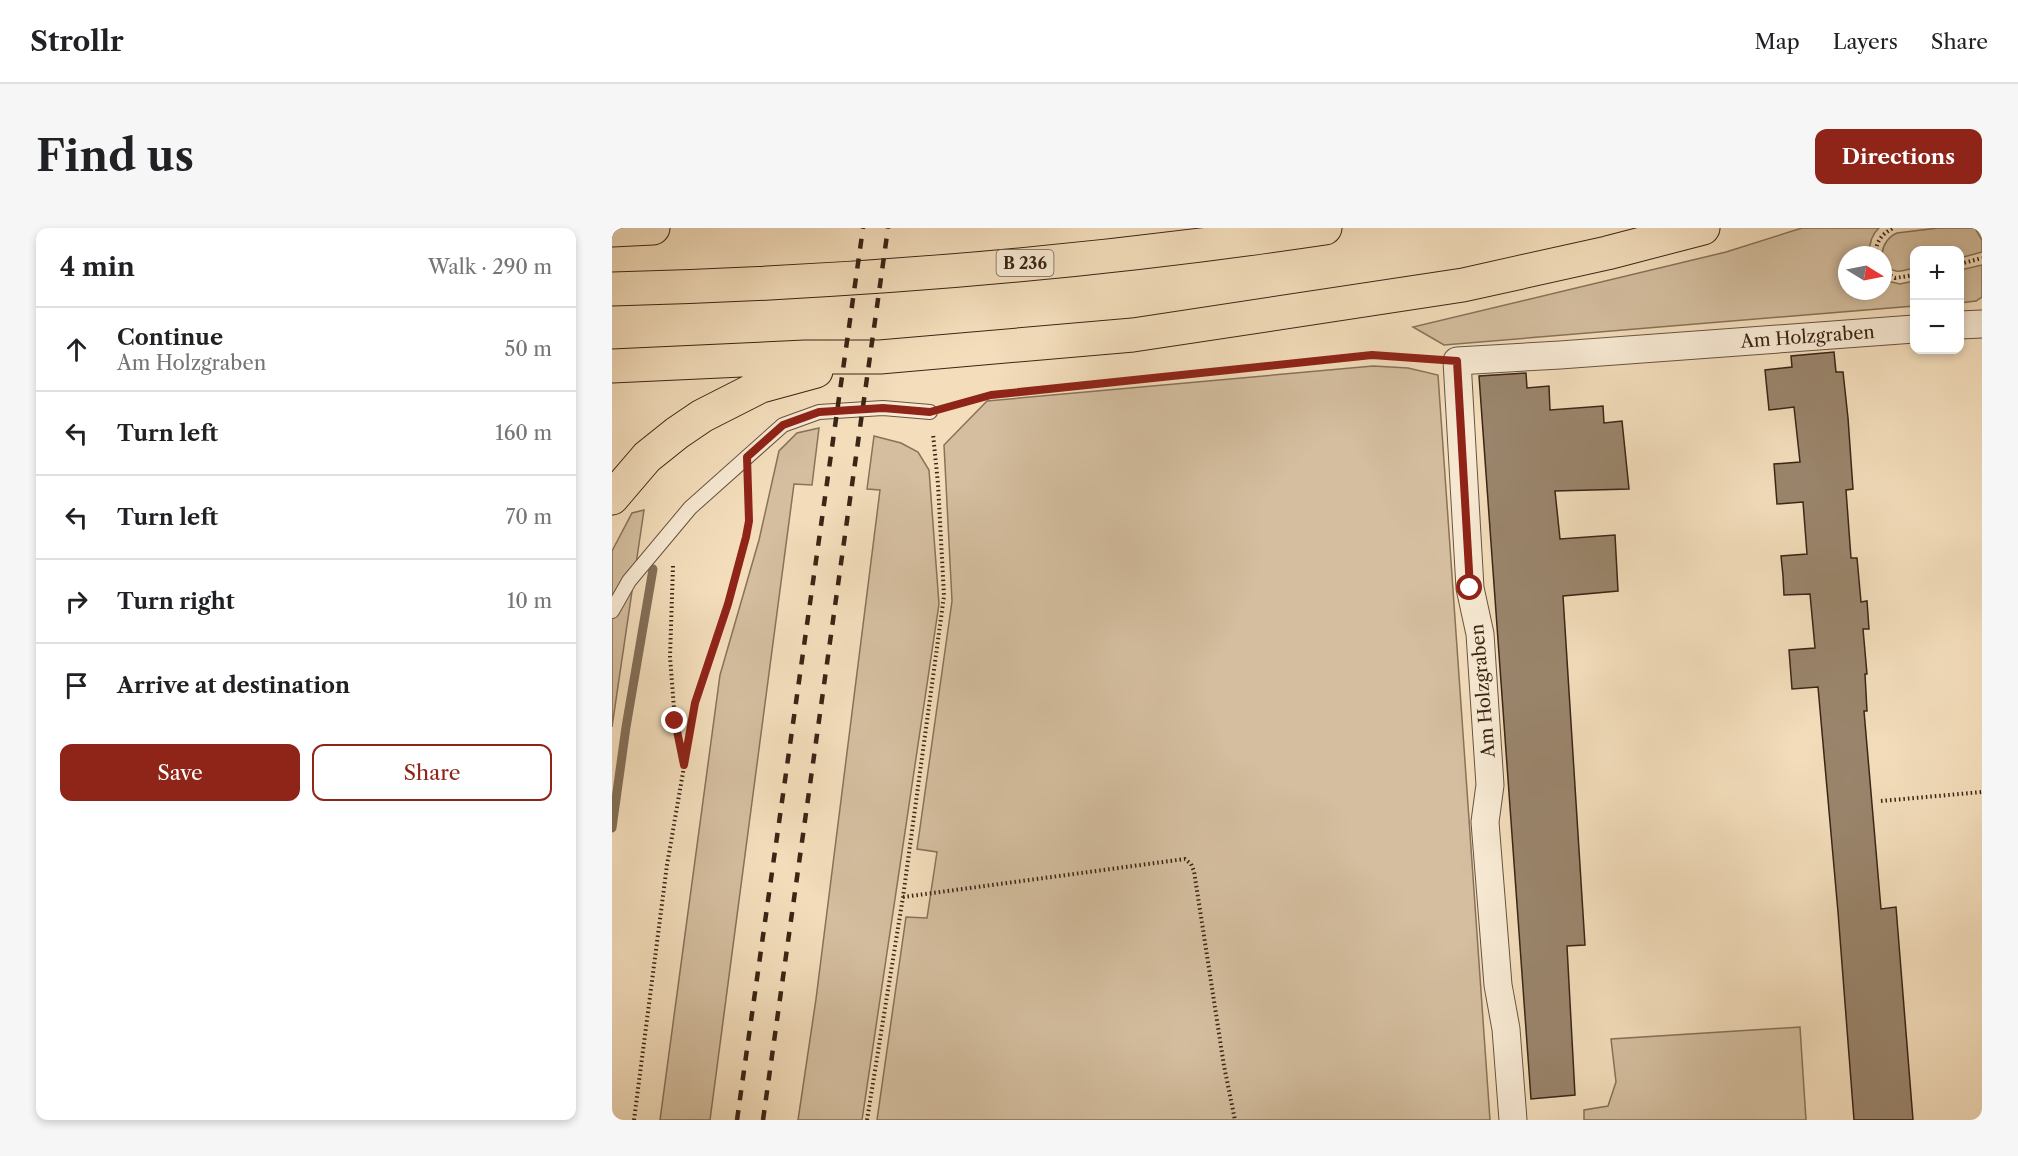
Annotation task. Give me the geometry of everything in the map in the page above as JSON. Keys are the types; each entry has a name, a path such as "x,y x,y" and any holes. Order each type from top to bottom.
{"highway":[{"path":"612,230 653,228"},
{"name":"B 236","path":"612,289 914,273 1097,256 1325,228"},
{"path":"612,366 805,357 880,357 1132,335 1463,285 1607,253 1702,228"},
{"path":"612,498 647,457 693,422 731,401 761,386 798,375 880,357"}],"street":[{"path":"1964,326 1982,324"},
{"name":"Am Holzgraben","path":"1513,1120 1506,1029 1498,985 1485,822 1490,785 1480,634 1470,588 1457,361 1910,329"}],"lane":[{"path":"612,611 629,581 690,508 783,425 819,412 883,408 930,412"}],"path":[{"path":"1876,246 1881,235 1893,228"},
{"path":"1964,263 1982,258"},
{"path":"1892,276 1910,276"},
{"path":"867,1120 903,897 944,596 938,483 930,412 991,395 1372,355 1457,361"},
{"path":"634,1120 667,865 695,703 728,604 749,521 747,457"},
{"path":"673,557 670,657 675,721 684,765"},
{"path":"1881,801 1982,792"},
{"path":"903,897 1185,859 1194,871 1224,1066 1235,1120"}],"shaded area":[{"path":"1802,228 1879,228 1869,246 1838,246 1838,300 1892,300 1892,282 1900,284 1910,282 1910,306 1444,345 1413,327 1726,252"},
{"path":"1938,228 1975,228 1982,240 1982,252 1964,257 1964,246 1910,246 1910,269 1896,271 1892,269 1892,246 1884,246 1891,236 1897,233"},
{"path":"1982,265 1982,297 1976,301 1964,302 1964,269"},
{"path":"1373,366 1408,368 1438,375 1490,1120 877,1120 906,917 927,918 937,852 917,849 952,601 944,445 987,401"},
{"path":"819,428 812,485 794,484 710,1120 660,1120 720,675 759,540 779,451 797,433"},
{"path":"874,436 901,443 918,452 929,470 939,604 862,1120 798,1120 816,999 880,490 867,489"},
{"path":"644,510 612,727 612,551 632,513"},
{"path":"1800,1027 1806,1120 1584,1120 1584,1110 1608,1106 1616,1082 1611,1039"}],"building":[{"path":"1834,352 1836,372 1843,372 1848,418 1853,489 1846,490 1851,558 1857,558 1861,602 1867,601 1869,629 1863,629 1867,674 1865,674 1867,711 1864,711 1881,909 1896,907 1913,1120 1854,1120 1818,687 1792,689 1789,650 1815,648 1810,594 1784,595 1781,556 1807,554 1803,502 1777,504 1774,464 1800,462 1794,407 1769,410 1765,370 1792,367 1791,356"},
{"path":"1526,373 1527,388 1549,386 1550,410 1603,406 1604,423 1622,421 1629,489 1555,491 1560,539 1615,535 1618,591 1563,596 1585,945 1567,946 1575,1095 1531,1099 1479,376"}],"waterway":[{"path":"612,828 626,727 653,569"}],"railway":[{"path":"737,1120 863,228"},
{"path":"763,1120 888,228"}],"route":[{"path":"675,721 684,765 695,703 728,604 746,537 749,521 747,457 783,425 819,412 883,408 930,412 991,395 1372,355 1457,361 1470,588"}]}
